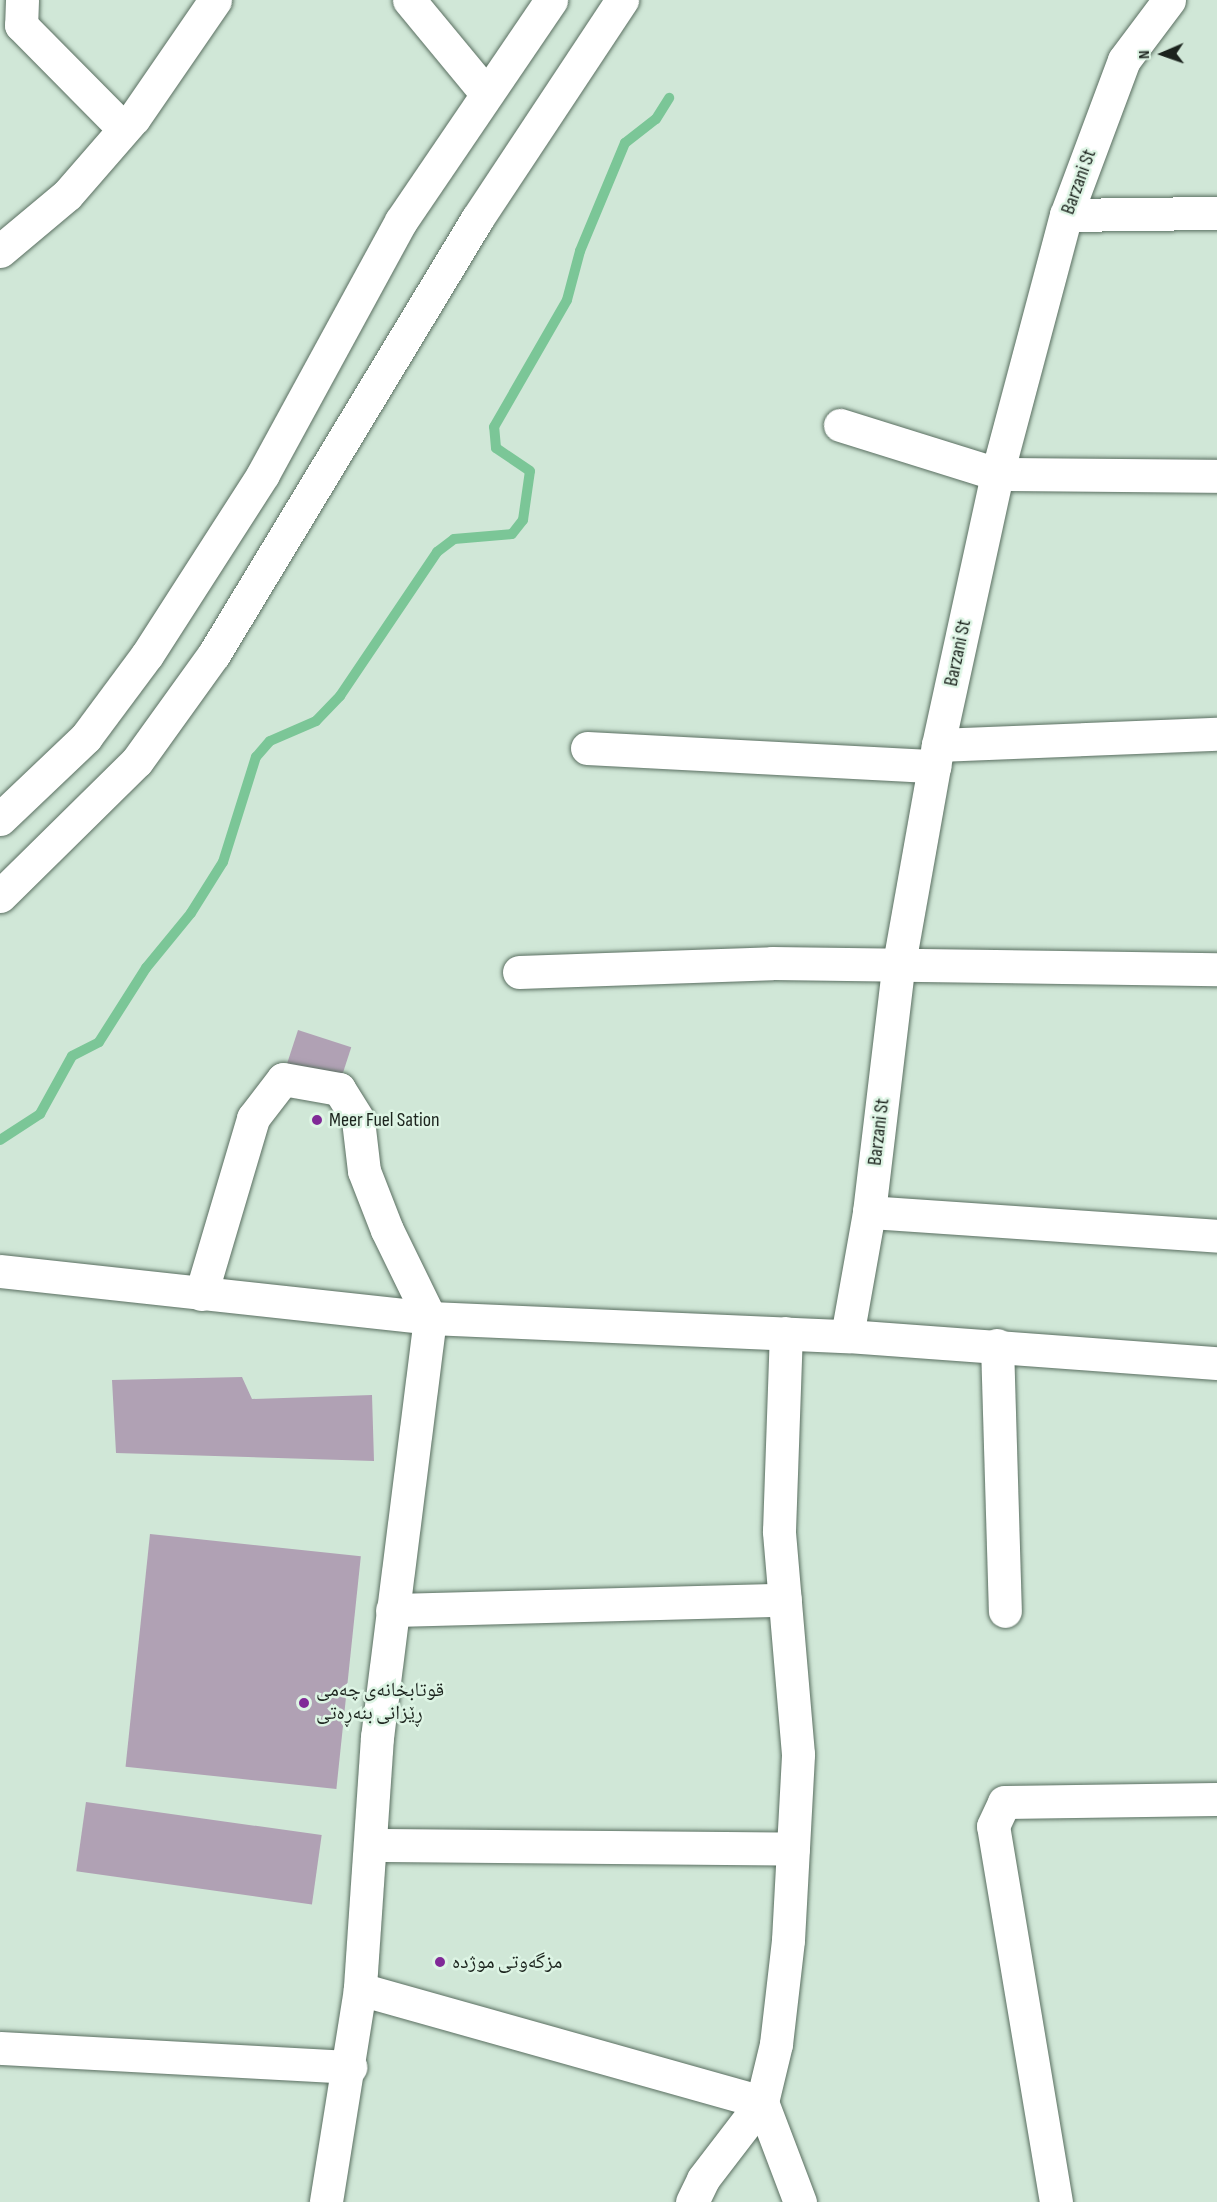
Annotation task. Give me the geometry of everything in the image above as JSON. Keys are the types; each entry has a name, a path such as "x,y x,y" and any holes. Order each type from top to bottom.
{"street":[{"path":"22,0 21,25 124,129"},
{"path":"0,251 67,195 124,129 215,0"},
{"path":"409,0 486,93"},
{"path":"0,819 86,736 147,655 263,474 401,221 551,0"},
{"path":"0,896 137,760 214,654 477,219 622,0"},
{"name":"Barzani St","path":"847,1336 869,1212 898,969 937,756 997,474 1066,215 1124,60 1169,0"},
{"path":"1066,215 1217,213"},
{"path":"840,424 997,474 1217,476"},
{"path":"587,748 937,756 1217,734"},
{"path":"519,972 772,963 898,969 1217,969"},
{"path":"201,1294 253,1118 284,1079 339,1089 358,1120 364,1171 387,1230 430,1318 377,1737 372,1845 351,2067 326,2202"},
{"path":"869,1212 1217,1236"},
{"path":"0,1271 430,1318 847,1336 997,1345 1217,1363"},
{"path":"692,2202 703,2178 762,2102 780,2009 798,1754 779,1531 786,1333"},
{"path":"997,1345 1005,1611"},
{"path":"392,1610 785,1600"},
{"path":"1056,2202 993,1826 1004,1802 1217,1799"},
{"path":"372,1845 793,1849"},
{"path":"360,1989 762,2102"},
{"path":"0,2048 351,2067"},
{"path":"762,2102 800,2202"}],"building":[{"path":"298,1030 351,1047 339,1085 286,1068"},
{"path":"242,1377 252,1399 372,1395 374,1461 116,1453 112,1380"},
{"path":"150,1534 361,1556 336,1789 126,1767"},
{"path":"86,1802 322,1835 312,1904 76,1871"}],"waterway":[{"path":"0,1140 40,1114 72,1056 99,1042 146,968 191,913 223,862 256,757 270,741 316,721 340,696 437,552 454,539 512,534 523,520 530,471 496,448 494,427 567,300 580,251 625,143 656,119 669,98"}],"place":[{"name":"Meer Fuel Sation","path":"317,1120"},
{"name":"قوتابخانەی چەمی ڕێزانی بنەڕەتی","path":"304,1703"},
{"name":"مزگەوتی موژدە","path":"440,1962"}]}
